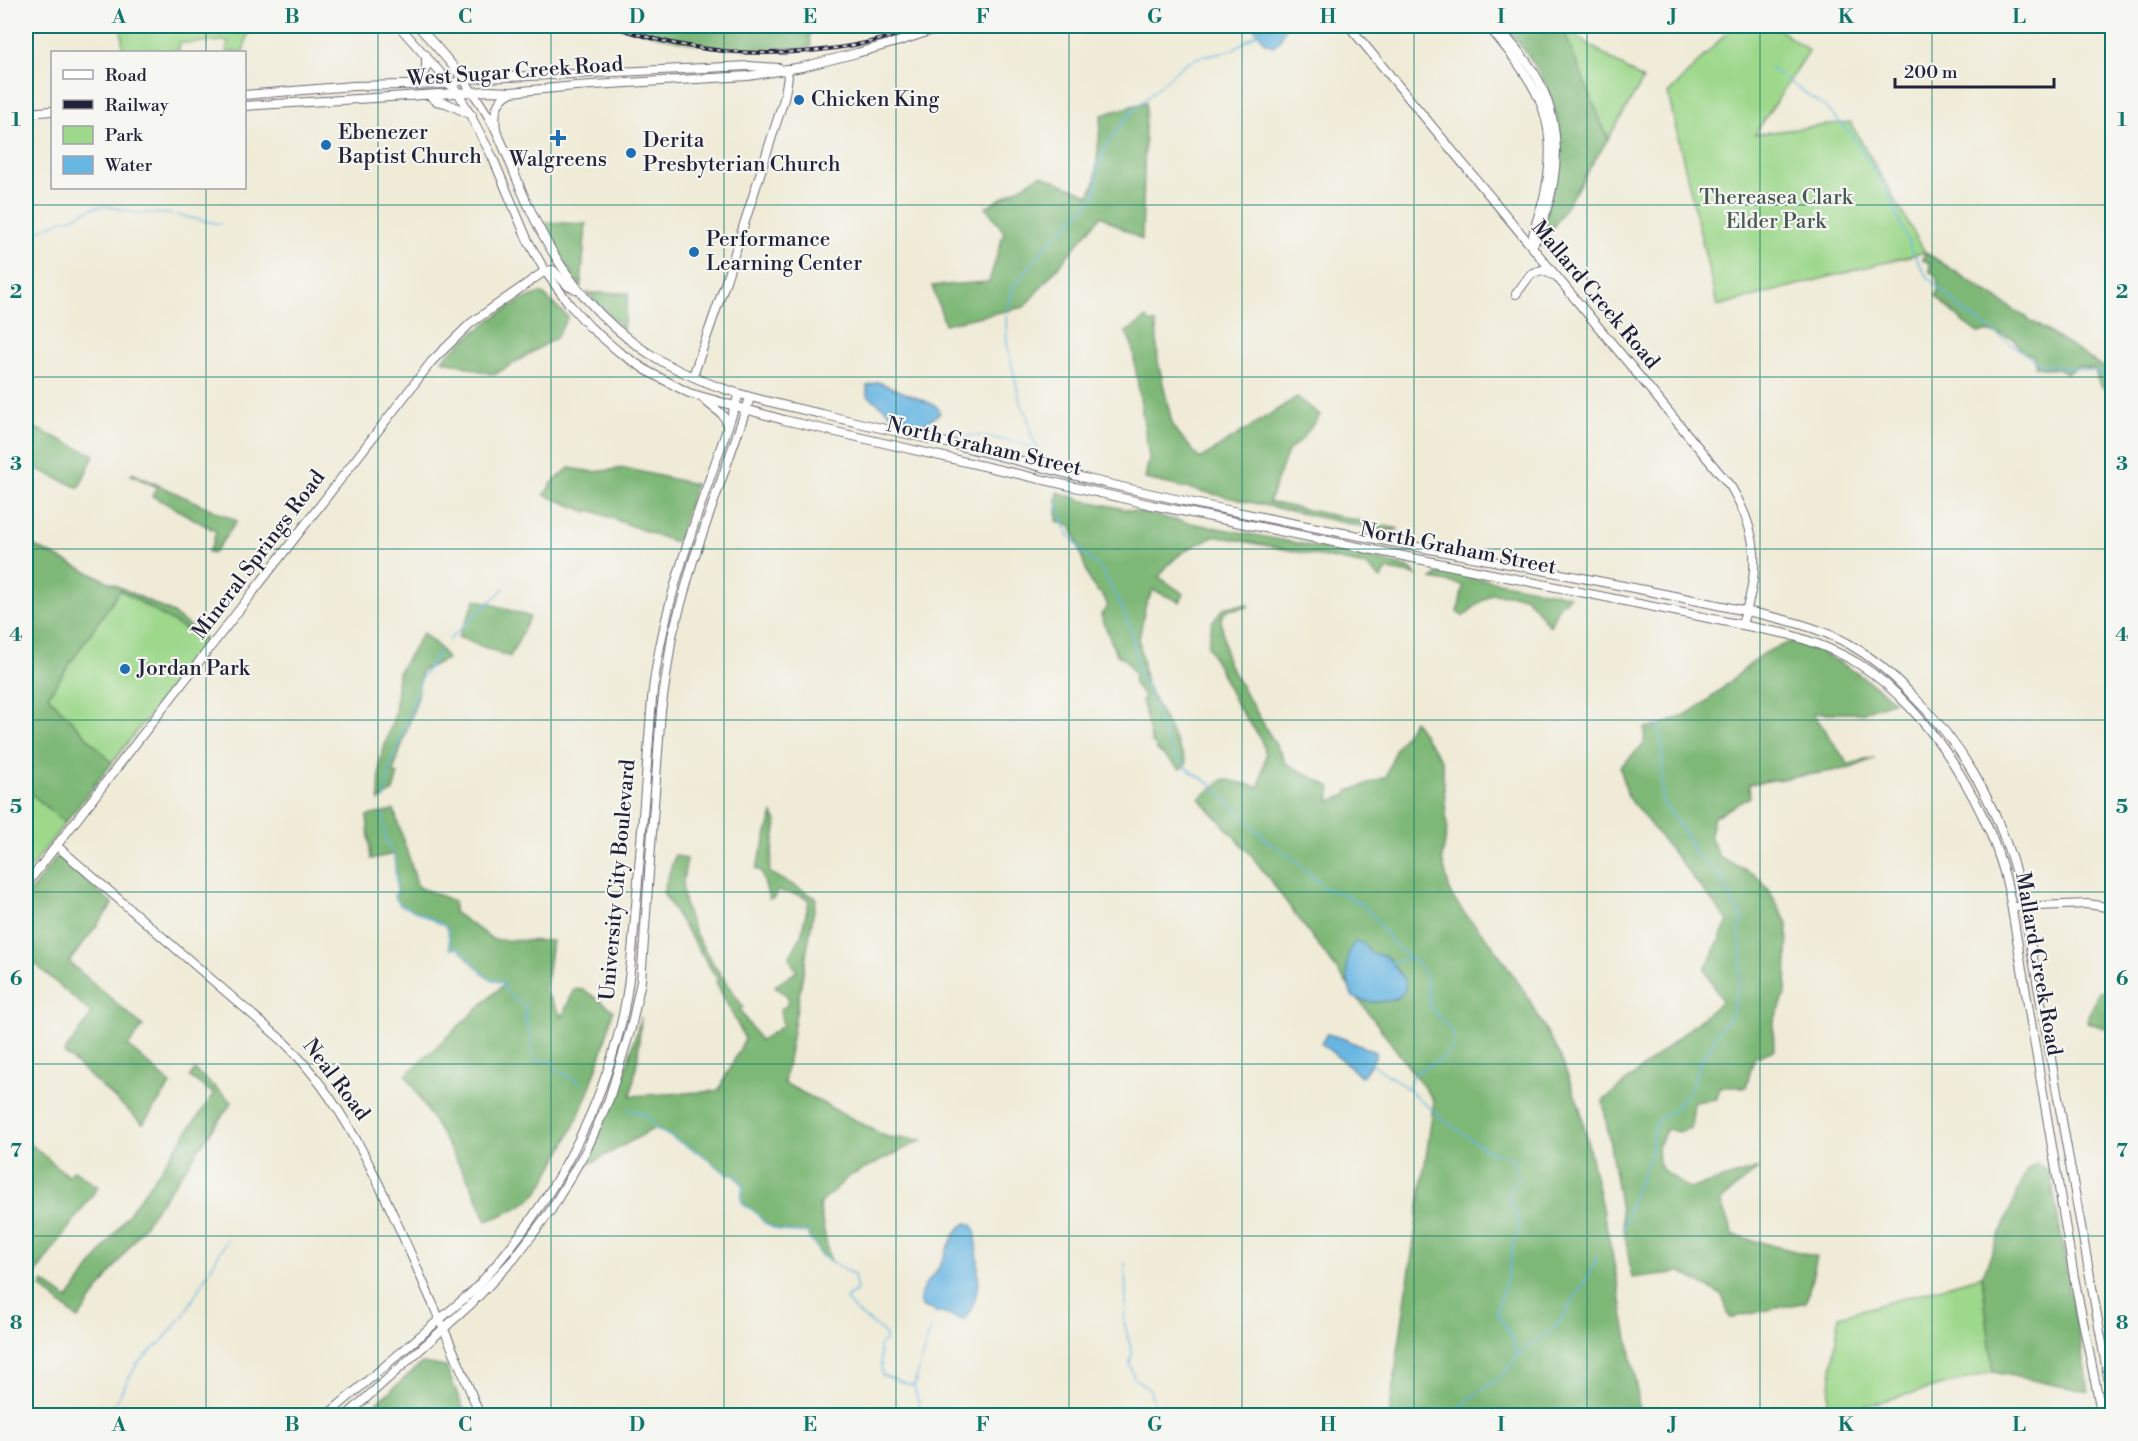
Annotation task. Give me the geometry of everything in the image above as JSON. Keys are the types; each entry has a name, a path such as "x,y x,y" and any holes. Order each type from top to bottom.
{"main road":[{"name":"North Graham Street","path":"399,26 459,94 492,156 528,241 545,271 579,316 619,352 660,378 702,397 746,410 1152,505 1742,624"},
{"name":"North Graham Street","path":"418,26 465,79 496,130 532,214 558,262 577,290 602,317 634,343 662,362 693,376 750,398 977,450 1108,484 1229,510 1746,611"},
{"name":"West Sugar Creek Road","path":"246,106 473,92 511,92 748,76 889,45 944,26"},
{"name":"Mallard Creek Road","path":"1349,26 1736,494 1749,521 1755,552 1753,582 1742,624 1803,639 1844,656 1881,681 1916,715 1945,750 1968,785 2004,872 2012,907 2074,1277 2102,1416"},
{"path":"1488,26 1533,83 1546,119 1549,139 1549,172 1533,230 1532,246"},
{"path":"1497,26 1533,72 1547,99 1553,118 1557,156 1552,193 1532,246"},
{"path":"418,84 425,71 426,55"},
{"name":"West Sugar Creek Road","path":"246,95 353,86 451,84 465,79 749,66 786,69"},
{"path":"644,82 669,78 674,76 677,69"},
{"path":"693,376 721,297 784,99 788,77 786,69"},
{"path":"246,106 254,99 277,96 287,92"},
{"path":"496,130 496,108 501,100 511,92"},
{"path":"430,96 436,101 446,103 472,116"},
{"path":"26,113 51,111"},
{"path":"1517,229 1529,226 1538,215"},
{"path":"545,271 553,270 568,286 577,290"},
{"path":"1516,294 1526,279 1539,270 1547,271 1559,280"},
{"name":"Mineral Springs Road","path":"26,885 432,361 471,323 545,271"},
{"name":"University City Boulevard","path":"326,1416 473,1291 491,1272 521,1235 545,1200 574,1152 591,1114 607,1073 621,1024 630,977 652,699 663,630 684,558 739,394"},
{"path":"702,397 708,405 724,415 728,427"},
{"name":"University City Boulevard","path":"346,1416 444,1328 506,1268 551,1210 588,1147 609,1099 633,1020 641,981 668,661 688,577 750,398"},
{"name":"Mallard Creek Road","path":"1746,611 1808,627 1850,644 1888,671 1919,701 1958,747 1987,795 2013,859 2024,906 2112,1399"},
{"name":"Neal Road","path":"57,846 283,1041 316,1077 348,1123 363,1151 444,1328 480,1416"},
{"path":"2012,907 2088,904 2112,908"}],"green space":[{"path":"121,26 250,26 243,51 226,51 228,41 180,43 178,51 123,51"},
{"path":"626,26 809,26 811,47 741,49 717,47 671,39"},
{"path":"1505,26 1511,26 1514,31 1563,29 1608,139 1541,247 1537,243 1559,158 1557,120 1553,103 1538,70"},
{"name":"Thereasea Clark Elder Park","path":"1733,26 1774,26 1809,51 1755,134 1850,122 1925,252 1717,306 1668,94"},
{"path":"1563,29 1643,80 1608,139"},
{"path":"1146,102 1142,240 1101,216 1024,307 945,324 932,286 989,282 1004,232 986,207 1041,175 1089,195 1095,182 1101,115"},
{"path":"540,222 586,224 581,287 557,253"},
{"path":"1925,252 2112,373 2112,395 2099,383 2094,368 2079,366 2066,373 2063,370 2036,367 2033,355 2022,351 2013,338 1988,332 1978,333 1964,323 1936,296 1938,282 1935,274 1930,272 1930,263 1923,260"},
{"path":"542,293 568,317 556,338 494,375 442,360 503,311"},
{"path":"587,293 629,293 623,329"},
{"path":"1147,318 1149,322 1156,323 1158,362 1173,427 1200,459 1297,397 1320,415 1303,438 1288,451 1269,502 1399,529 1386,532 1145,479 1149,458 1132,345 1126,332"},
{"path":"26,424 94,455 79,488 26,464"},
{"path":"569,468 594,472 624,468 695,484 677,543 544,495 552,483"},
{"path":"132,473 237,521 214,553 208,552 216,531 152,496 157,487 131,475"},
{"path":"1058,492 1087,502 1366,556 1409,568 1416,575 1387,570 1381,579 1365,565 1217,536 1192,547 1177,557 1159,577 1184,594 1180,602 1153,590 1145,607 1139,640 1146,684 1187,763 1180,769 1152,743 1142,700 1144,696 1133,682 1135,675 1126,660 1116,654 1101,615 1108,606 1103,595 1090,582 1072,527 1057,521"},
{"path":"26,542 171,612 207,640 206,642 120,590 48,696 112,763 65,823 26,789"},
{"path":"1439,573 1457,574 1570,596 1559,606 1550,626 1525,596 1491,594 1463,616 1458,613 1463,585 1432,579"},
{"name":"Jordan Park","path":"120,589 206,642 112,763 47,696"},
{"path":"476,599 530,617 510,657 458,637"},
{"path":"1248,604 1248,607 1227,610 1221,618 1227,662 1287,764 1331,787 1329,801 1347,795 1348,791 1386,777 1396,748 1414,721 1442,761 1447,829 1442,859 1451,895 1492,944 1526,994 1560,1056 1580,1108 1612,1253 1637,1387 1639,1415 1389,1415 1434,1101 1252,856 1199,798 1224,779 1259,787 1266,754 1260,737 1238,707 1208,646 1212,622 1225,607"},
{"path":"423,633 439,647 447,659 421,671 418,696 393,772 398,774 393,791 379,801 380,760 395,714 398,673"},
{"path":"1794,641 1847,666 1894,701 1861,713 1813,713 1848,764 1875,758 1851,768 1749,784 1750,797 1714,817 1710,835 1719,857 1756,875 1769,890 1788,925 1786,993 1773,1023 1774,1050 1754,1058 1746,1087 1719,1087 1717,1099 1694,1102 1691,1128 1678,1132 1667,1129 1658,1145 1659,1163 1662,1169 1689,1189 1759,1168 1720,1201 1733,1235 1817,1257 1806,1302 1730,1318 1722,1295 1681,1272 1632,1278 1603,1101 1722,1001 1705,970 1728,921 1628,797 1620,767 1644,744 1645,728 1680,718 1709,699 1763,654"},
{"path":"26,789 65,823 26,874"},
{"path":"394,810 418,887 454,901 454,912 494,940 552,941 545,992 562,1017 574,989 584,990 613,1010 588,1091 572,1130 542,1186 525,1203 487,1221 470,1183 406,1075 504,984 486,977 458,948 450,949 448,931 445,926 401,906 394,896 397,892 394,854 371,859 367,816"},
{"path":"773,814 777,822 769,872 816,898 784,1083 887,1137 922,1140 848,1177 819,1205 830,1262 809,1239 808,1232 783,1231 772,1227 744,1205 741,1199 743,1185 734,1175 728,1175 703,1155 655,1128 584,1167 621,1086 641,1017 638,1056 631,1096 718,1091 745,1039 716,982 718,980 663,893 675,855 687,859 683,892 691,922 706,952 743,1007 740,1010 760,1041 783,1026 780,1010 787,1005 788,997 775,986 797,971 789,958 801,936 809,900 800,895 777,891 774,898 769,899 761,871 756,869"},
{"path":"57,856 113,904 69,962 143,1026 128,1046 171,1084 143,1124 64,1053 92,1014 26,956 26,898"},
{"path":"2112,987 2112,1031 2087,1022 2098,992"},
{"path":"195,1070 232,1102 78,1319 41,1287 44,1282 68,1299 214,1094 190,1077"},
{"path":"26,1140 68,1176 74,1170 98,1187 31,1280 26,1275"},
{"path":"2036,1164 2050,1171 2069,1282 2068,1290 2072,1299 2089,1392 1993,1372 1982,1276 2027,1170"},
{"path":"1982,1276 1993,1372 1826,1416 1839,1316"},
{"path":"422,1363 446,1367 466,1415 363,1415"}],"water":[{"path":"1253,26 1286,26 1279,42 1273,46 1265,43"},
{"path":"878,382 932,404 940,413 917,430 905,424 867,395 867,386"},
{"path":"1356,941 1364,944 1371,953 1385,956 1390,960 1405,982 1405,989 1401,995 1395,999 1377,1002 1352,996 1348,983 1347,959"},
{"path":"1327,1034 1375,1052 1376,1056 1362,1077 1321,1043"},
{"path":"967,1223 975,1229 978,1275 971,1309 965,1318 961,1319 922,1307 920,1295 941,1264 957,1231"}],"waterway":[{"path":"1043,457 1032,438 1027,414 1021,405 1007,343 1006,319 1013,287 1046,246 1094,198 1105,147 1132,111 1184,64 1199,57 1232,50 1258,33"},
{"path":"1770,68 1826,108 1851,134 1887,190 1911,249 1927,277 1966,313 2040,364 2096,371 2112,380"},
{"path":"26,237 92,208 106,206 136,213 172,214"},
{"path":"177,215 220,224"},
{"path":"927,424 946,434 1001,439 1025,445 1040,452"},
{"path":"1055,497 1068,534 1089,559 1101,568 1125,614 1133,637 1138,672 1171,751 1189,770 1212,785 1270,843 1292,858 1326,889 1345,895 1363,905 1392,943 1420,966 1427,980 1431,1009 1449,1027 1454,1037 1451,1049 1445,1057 1416,1072 1408,1089"},
{"path":"449,640 504,588"},
{"path":"385,799 390,765 422,677 440,651"},
{"path":"1623,1229 1632,1198 1650,1157 1655,1125 1658,1120 1675,1108 1695,1079 1701,1060 1733,1010 1741,970 1742,951 1739,932 1743,918 1722,880 1694,853 1690,842 1662,800 1662,744 1658,723"},
{"path":"383,814 386,841 394,853 397,892 394,896 401,906 445,926 448,931 450,949 458,947 486,977 505,984 503,988 526,1006 525,1020 530,1033 534,1060 554,1062 555,1070 580,1083"},
{"path":"1392,963 1408,958"},
{"path":"1370,1063 1400,1083 1475,1142 1492,1153 1507,1155 1512,1159 1518,1180 1508,1197 1518,1219 1519,1230 1496,1312 1512,1337 1517,1356"},
{"path":"628,1109 648,1116 655,1128 703,1155 728,1175 734,1174 743,1185 741,1199 744,1205 767,1224 784,1231 808,1232 809,1239 814,1242 820,1255 854,1275 857,1291 846,1298 853,1308 885,1335 885,1341 879,1346 882,1375 914,1386"},
{"path":"108,1416 137,1364 162,1341 184,1315 227,1240"},
{"path":"1456,1416 1470,1398 1501,1377 1521,1352 1558,1324 1597,1257"},
{"path":"1125,1263 1124,1321 1132,1353 1130,1364 1134,1378 1150,1390 1158,1416"},
{"path":"935,1315 938,1310"},
{"path":"922,1416 914,1386 931,1328"}],"railway":[{"path":"611,26 682,45 712,50 773,53 804,52 865,43 923,26"}],"place":[{"name":"Chicken King","path":"799,100"},
{"name":"Walgreens","path":"558,138"},
{"name":"Ebenezer Baptist Church","path":"326,145"},
{"name":"Derita Presbyterian Church","path":"631,153"},
{"name":"Performance Learning Center","path":"694,252"},
{"name":"Jordan Park","path":"125,669"}]}
